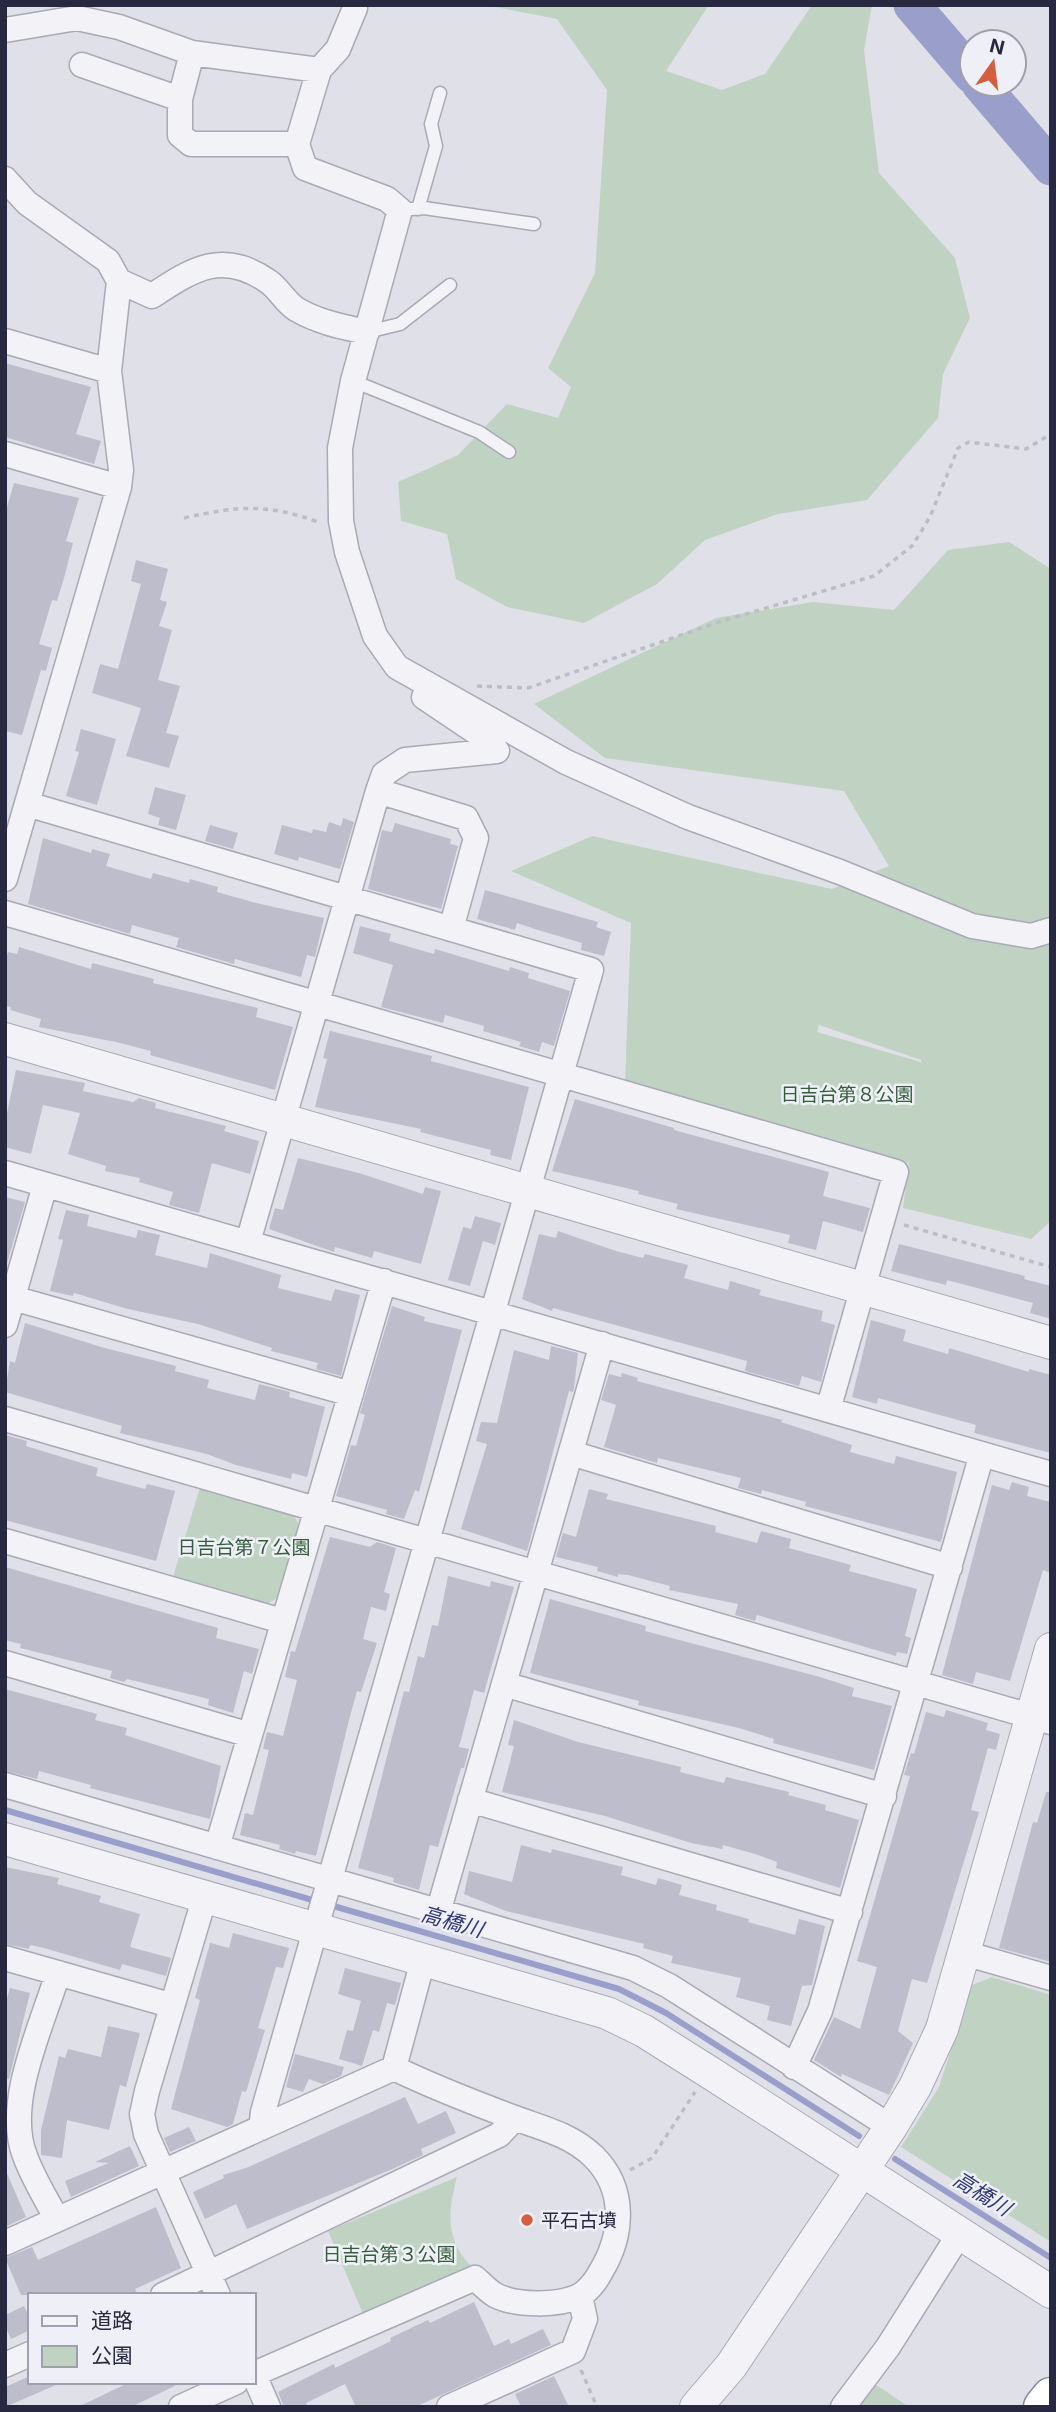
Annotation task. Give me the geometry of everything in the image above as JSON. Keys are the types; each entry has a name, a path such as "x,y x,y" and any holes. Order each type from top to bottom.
{"highway":[{"path":"1043,2407 1051,2397"}],"street":[{"path":"37,5 77,18 119,27 192,53 319,71"},
{"path":"352,9 338,49 319,71 297,144 305,168 409,209 367,332 353,381 340,448 343,530 375,636 397,667 566,762 688,817 840,872 972,926 1031,936 1051,930"},
{"path":"5,30 77,18"},
{"path":"192,53 180,99 180,135 191,144 297,144"},
{"path":"82,65 180,99"},
{"path":"5,179 27,202 108,261 120,281 152,296 191,271 220,263 244,267 271,283 293,307 328,325 367,332"},
{"path":"5,879 119,487 121,470 109,371 120,281"},
{"path":"5,341 109,371"},
{"path":"5,454 119,487"},
{"path":"248,1242 384,774 405,760 497,751 467,726 416,691 400,685 397,667"},
{"path":"379,791 466,818 476,838 451,929"},
{"path":"27,804 591,970 322,1903 263,2112 261,2128"},
{"path":"5,914 896,1172 828,1409"},
{"path":"5,1039 1051,1343"},
{"path":"5,1173 1051,1474"},
{"path":"5,1325 45,1185"},
{"path":"217,1847 384,1281"},
{"path":"13,1297 351,1394"},
{"path":"439,1909 602,1344"},
{"path":"5,1419 1041,1719"},
{"path":"571,1453 950,1567"},
{"path":"794,2067 820,2011 982,1454"},
{"path":"5,1541 282,1621"},
{"path":"696,2407 731,2366 915,2087 942,2029 964,1953 1041,1719 1051,1649"},
{"path":"5,1663 250,1735"},
{"path":"504,1684 884,1796"},
{"path":"5,1785 217,1847 423,1960 607,2013 644,2031 1051,2292"},
{"path":"470,1800 850,1912"},
{"path":"5,1839 205,1896 439,1909 634,1968 669,1986 891,2127"},
{"path":"205,1896 170,2005 142,2114 146,2134 213,2285"},
{"path":"964,1953 1051,1978"},
{"path":"5,1958 170,2005"},
{"path":"394,2068 423,1960"},
{"path":"57,2219 24,2156 18,2126 19,2098 58,1973"},
{"path":"5,2243 164,2174 394,2068 515,2118 570,2137 595,2158 614,2189 620,2219 613,2253 596,2280 580,2296 553,2302 521,2302 496,2296 475,2278 256,2374"},
{"path":"173,2293 213,2285 499,2135 515,2118"},
{"path":"843,2407 888,2347 960,2233"},
{"path":"450,2407 573,2351 586,2319 580,2296"},
{"path":"5,2365 28,2355"},
{"path":"256,2380 268,2407"},
{"path":"181,2407 232,2384"}],"lane":[{"path":"440,93 431,124 436,146 409,209 534,224"},
{"path":"367,332 400,324 450,285"},
{"path":"353,381 479,432 509,452"}],"path":[{"path":"426,684 528,688 719,622 874,576 912,546 930,517 958,448 970,442 1026,449 1051,434"},
{"path":"184,518 233,507 259,507 301,516 343,530"},
{"path":"882,1219 1051,1267"},
{"path":"609,2181 652,2158 709,2072"},
{"path":"573,2351 597,2407"}],"green space":[{"path":"485,5 709,5 666,71 722,90 765,74 812,5 872,5 864,50 879,173 955,258 970,318 943,374 938,418 867,500 778,514 705,540 657,584 584,623 507,607 456,579 447,534 401,521 398,482 458,455 507,404 558,418 571,387 548,368 595,273 607,90 557,19"},
{"name":"日吉台第８公園","path":"1009,542 1051,569 1051,1221 1031,1239 903,1208 909,1160 907,1165 767,1121 625,1083 631,923 511,871 592,836 832,889 889,866 844,791 605,758 534,704 716,618 813,602 894,610 948,550","holes":["819,1025 921,1060 817,1032"]},
{"name":"日吉台第７公園","path":"201,1484 291,1510 300,1527 281,1596 265,1605 173,1577"},
{"path":"992,1977 1051,1995 1051,2242 901,2147 939,2087 972,1985"},
{"name":"日吉台第３公園","path":"457,2177 451,2224 456,2245 470,2265 364,2316 328,2231"},
{"path":"875,2384 909,2407 854,2407"}],"building":[{"path":"5,363 91,387 76,434 101,441 94,464 5,437"},
{"path":"14,483 79,498 66,541 73,543 64,578 57,601 52,600 39,644 52,648 46,671 41,670 22,735 5,731 5,514"},
{"path":"136,560 168,569 160,600 167,602 159,626 172,630 158,680 180,686 166,733 179,736 169,768 126,756 141,708 92,693 100,664 118,669 141,584 131,581"},
{"path":"81,729 116,739 97,805 66,796 79,752 75,751"},
{"path":"155,787 186,795 176,830 158,825 160,818 148,814"},
{"path":"343,818 354,822 340,869 299,857 298,861 274,854 282,825 312,833 313,829 326,832 329,822 341,826"},
{"path":"395,823 451,839 450,844 458,846 441,909 368,889 382,830 392,832"},
{"path":"210,825 238,833 233,849 205,841"},
{"path":"43,838 91,853 92,849 110,854 106,866 151,879 153,873 189,883 190,879 218,887 217,892 324,918 315,957 307,955 301,977 235,959 234,964 176,947 179,938 132,925 130,934 28,904"},
{"path":"485,890 598,922 596,927 611,932 604,956 581,950 582,943 517,923 515,930 477,919"},
{"path":"360,926 391,934 389,941 434,954 435,949 509,971 510,967 529,973 528,978 570,991 554,1046 542,1042 539,1052 519,1046 521,1042 483,1031 484,1026 445,1015 443,1023 381,1007 393,965 353,953"},
{"path":"19,947 91,969 92,963 154,979 153,983 258,1008 256,1017 293,1027 275,1090 150,1055 151,1051 39,1027 41,1019 5,1006 5,963 8,952 17,954"},
{"path":"330,1031 432,1056 431,1061 529,1087 511,1160 490,1155 491,1150 420,1132 421,1129 315,1107 327,1059 323,1058"},
{"path":"16,1070 85,1083 83,1091 133,1102 139,1098 156,1103 155,1108 226,1126 224,1131 259,1141 250,1174 212,1163 199,1213 169,1205 173,1192 139,1182 140,1178 105,1171 106,1166 68,1154 80,1113 43,1105 31,1154 5,1147 5,1123"},
{"path":"575,1099 674,1130 829,1172 823,1196 870,1208 863,1232 823,1221 816,1250 788,1243 790,1235 676,1209 678,1204 638,1194 639,1191 552,1171"},
{"path":"298,1158 359,1173 423,1194 425,1187 441,1191 421,1264 374,1251 372,1258 335,1247 334,1252 269,1229 275,1208 283,1210"},
{"path":"5,1197 25,1202 5,1270"},
{"path":"66,1210 89,1215 87,1226 136,1238 138,1230 160,1235 155,1255 207,1268 210,1253 281,1275 278,1288 331,1301 335,1289 360,1295 341,1376 316,1369 318,1363 271,1351 272,1348 198,1324 128,1309 74,1293 73,1296 50,1291 63,1240 58,1239"},
{"path":"475,1216 501,1223 495,1245 483,1241 470,1286 448,1280 463,1227 471,1229"},
{"path":"558,1231 616,1251 643,1258 645,1254 688,1265 684,1278 728,1290 730,1281 761,1290 759,1295 823,1311 821,1321 835,1325 821,1382 802,1376 799,1386 745,1371 747,1361 553,1308 552,1311 522,1299 539,1234 556,1238"},
{"path":"899,1244 1025,1276 1024,1279 1051,1286 1051,1319 1030,1313 1033,1303 947,1280 946,1285 891,1271"},
{"path":"392,1306 425,1317 424,1321 462,1330 419,1492 415,1490 404,1519 386,1514 387,1510 336,1496 351,1445 356,1446 365,1415 360,1413"},
{"path":"871,1320 906,1330 903,1341 948,1354 949,1348 1029,1372 1029,1369 1051,1375 1051,1453 974,1433 976,1425 878,1398 877,1404 852,1397"},
{"path":"25,1323 101,1347 176,1366 175,1371 209,1380 207,1388 255,1400 259,1384 290,1392 289,1397 325,1407 307,1477 292,1473 291,1479 236,1465 207,1454 120,1433 122,1426 5,1392 10,1361 15,1363"},
{"path":"551,1346 578,1353 574,1388 573,1392 569,1391 527,1551 461,1529 487,1444 476,1441 481,1422 497,1423 514,1350 549,1360"},
{"path":"622,1373 638,1378 637,1381 782,1420 781,1422 852,1445 850,1452 894,1464 896,1456 957,1472 941,1542 805,1506 806,1502 762,1490 761,1494 738,1488 741,1478 658,1458 657,1463 604,1447 616,1405 601,1400 609,1374 621,1377"},
{"path":"5,1435 27,1441 26,1446 98,1468 96,1476 145,1489 147,1484 175,1491 156,1561 5,1520"},
{"path":"1012,1482 1029,1487 1027,1496 1051,1502 1051,1573 1043,1570 1010,1681 976,1672 973,1684 942,1675 992,1485 1009,1490"},
{"path":"589,1489 608,1494 606,1499 716,1526 715,1532 757,1543 761,1531 791,1539 789,1548 851,1565 849,1571 917,1589 905,1636 911,1638 907,1654 897,1652 896,1656 757,1615 755,1621 735,1615 738,1604 669,1590 670,1586 628,1575 618,1574 618,1577 597,1571 598,1567 556,1557 563,1533 576,1537"},
{"path":"330,1537 370,1547 377,1542 396,1548 384,1592 390,1594 386,1611 371,1607 363,1639 377,1643 361,1692 357,1691 316,1856 296,1851 295,1854 279,1849 280,1845 240,1835 245,1813 253,1815 269,1750 263,1749 267,1732 283,1736 297,1680 285,1677 291,1651 295,1652"},
{"path":"5,1567 218,1628 216,1638 259,1649 252,1674 244,1671 233,1713 208,1705 209,1699 127,1679 124,1682 110,1678 112,1671 20,1648 21,1644 5,1640"},
{"path":"448,1576 490,1587 491,1581 514,1587 484,1693 474,1690 459,1747 469,1749 464,1768 461,1768 438,1847 430,1845 419,1890 393,1882 394,1878 358,1868 404,1691 409,1692 418,1656 424,1658 432,1625 438,1626"},
{"path":"550,1599 646,1626 645,1631 820,1677 854,1688 852,1696 892,1706 874,1770 773,1743 774,1739 739,1728 638,1705 639,1701 530,1673"},
{"path":"5,1689 97,1714 95,1720 127,1728 125,1735 221,1766 210,1819 90,1788 91,1785 39,1771 37,1779 5,1771"},
{"path":"946,1710 988,1723 986,1730 1000,1734 996,1750 988,1748 971,1810 979,1812 927,1983 912,1979 898,2031 913,2043 889,2095 842,2074 841,2077 814,2060 834,2017 860,2029 877,1967 857,1961 910,1776 904,1775 911,1753 914,1754 926,1712 944,1717"},
{"path":"514,1720 578,1742 681,1767 680,1772 724,1783 726,1777 789,1792 788,1795 826,1805 825,1810 859,1820 840,1888 776,1868 777,1862 755,1854 723,1845 722,1849 691,1843 605,1816 502,1792 514,1746 508,1745"},
{"path":"1046,1792 1051,1792 1051,1962 999,1948 1033,1822 1037,1823"},
{"path":"521,1845 551,1853 552,1849 623,1867 621,1875 656,1885 658,1878 682,1885 679,1895 717,1905 716,1910 749,1919 748,1922 795,1935 799,1919 825,1926 812,1985 802,1986 791,2026 767,2020 770,2006 736,1997 741,1978 671,1963 673,1956 643,1948 644,1944 506,1911 464,1894 469,1871 512,1882"},
{"path":"5,1867 59,1878 57,1884 101,1896 99,1902 140,1914 130,1947 171,1958 166,1976 122,1964 120,1970 30,1945 29,1949 5,1944"},
{"path":"233,1933 289,1948 283,1968 276,1967 258,2028 265,2030 246,2092 242,2091 233,2124 227,2127 171,2109 200,2000 195,1998 210,1943 229,1948"},
{"path":"345,1968 401,1983 395,2005 387,2003 379,2032 373,2030 362,2066 339,2059 347,2030 353,2031 361,2001 338,1994"},
{"path":"10,1988 30,1993 9,2079 5,2078 5,2005"},
{"path":"108,2026 140,2033 126,2087 120,2085 109,2130 67,2120 62,2158 41,2155 41,2130 59,2056 65,2058 68,2049 101,2057"},
{"path":"295,2054 344,2067 341,2076 323,2084 309,2079 303,2092 286,2087"},
{"path":"405,2097 418,2124 446,2111 456,2133 421,2149 423,2155 247,2229 236,2204 205,2219 193,2192 224,2178 223,2175 246,2168"},
{"path":"189,2127 196,2141 170,2152 164,2138"},
{"path":"130,2146 139,2166 71,2197 65,2181 109,2163 95,2162"},
{"path":"5,2169 26,2217 5,2227"},
{"path":"156,2207 181,2268 135,2289 137,2293 21,2295 5,2258 32,2247 38,2260"},
{"path":"474,2302 494,2346 509,2339 511,2344 543,2329 551,2345 415,2407 356,2407 345,2384 306,2403 308,2407 284,2407 278,2392 334,2364 335,2368 428,2320 430,2323"},
{"path":"24,2306 28,2314 28,2331 11,2339 5,2326 5,2315"},
{"path":"554,2376 569,2407 521,2407 515,2394"},
{"path":"28,2377 28,2384 58,2384 5,2407 5,2387"},
{"path":"126,2384 179,2384 131,2407 78,2407"}],"waterway":[{"path":"912,5 958,59"},
{"path":"992,98 1051,167"},
{"name":"高橋川","path":"5,1810 319,1902"},
{"name":"高橋川","path":"330,1905 619,1989 666,2013 859,2136"},
{"name":"高橋川","path":"895,2159 1051,2258"}],"place":[{"name":"平石古墳","path":"527,2220"}]}
